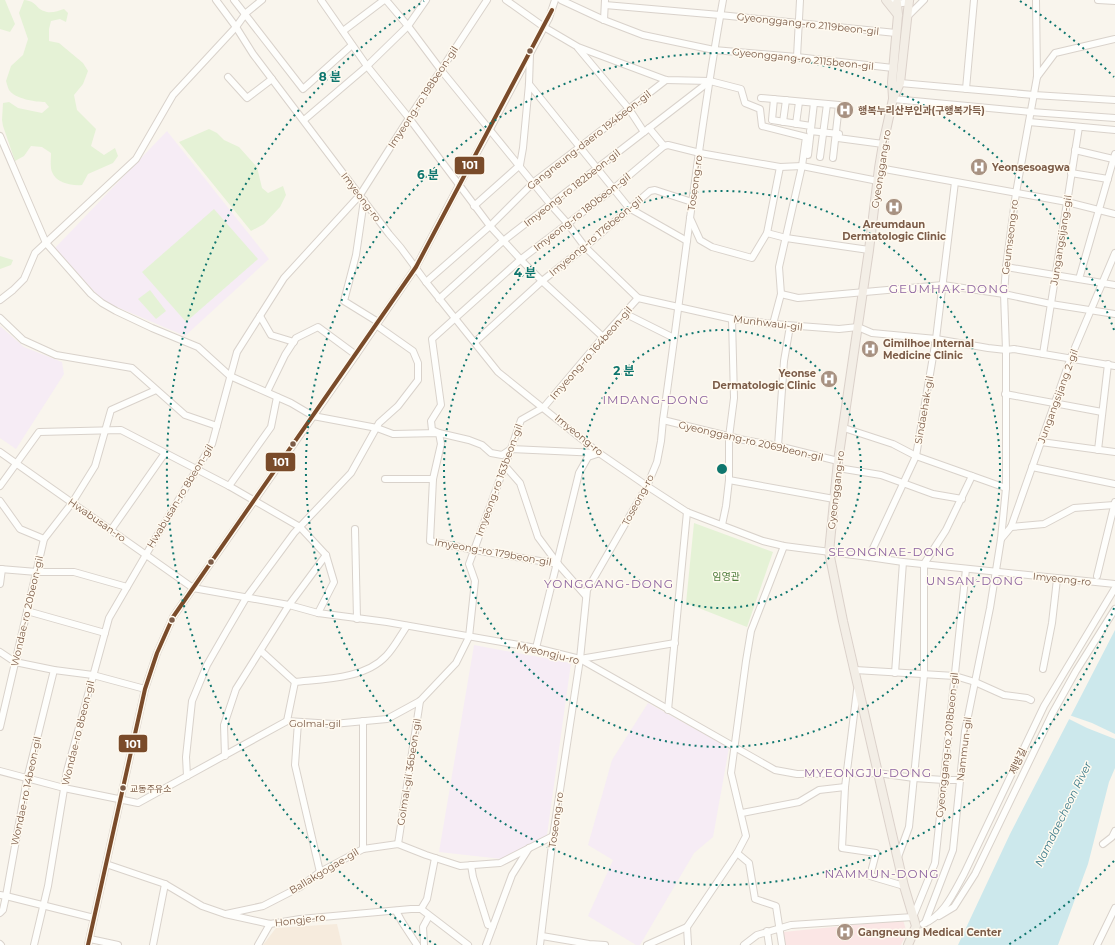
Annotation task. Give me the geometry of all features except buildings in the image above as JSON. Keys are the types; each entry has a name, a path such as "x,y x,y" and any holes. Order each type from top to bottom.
{"main road":[{"path":"886,0 898,16"},
{"name":"Gyeonggang-ro","path":"910,0 900,83 893,99 883,144 838,465 829,552 904,886 916,926"},
{"name":"Gyeonggang-ro","path":"893,99 892,82 898,16 894,2"},
{"path":"908,945 916,926"}],"street":[{"name":"Imyeong-ro","path":"216,0 236,27 253,54 439,299 498,372 600,453 687,512 722,524 763,541 784,546 869,556 903,562 1115,584"},
{"path":"234,0 246,13 303,89 352,45"},
{"path":"0,300 24,279 35,253 136,159 174,96 236,27 246,13 262,0"},
{"path":"321,0 367,66 409,118 490,226 520,260 603,337"},
{"path":"343,31 385,0 408,26 585,247 638,298"},
{"path":"304,120 367,66 408,26 426,0"},
{"name":"Imyeong-ro 198beon-gil","path":"362,197 409,118 487,0"},
{"path":"506,0 544,27 578,48 666,80 710,81 741,89 745,103 760,109 762,126 806,137 802,166 779,267 782,294 773,324"},
{"path":"550,0 552,10"},
{"path":"118,945 89,942 145,689 157,653 173,617 416,267 544,27 555,0"},
{"name":"Gyeonggang-ro 2115beon-gil","path":"562,0 604,20 643,35 714,50 797,57 893,68"},
{"name":"Toseong-ro","path":"540,945 553,836 580,659 587,590 647,486 657,462 692,202 714,50 723,0"},
{"path":"797,57 800,23 800,0"},
{"path":"894,2 901,4 910,0"},
{"path":"907,17 910,12 924,0"},
{"path":"966,89 974,0"},
{"name":"Geumseong-ro","path":"995,572 1001,540 1006,488 1006,350 1004,294 1016,193 1037,77 1036,0"},
{"path":"1098,0 1115,1"},
{"path":"604,20 605,3"},
{"name":"Gyeonggang-ro 2119beon-gil","path":"605,3 896,33"},
{"path":"1037,77 1055,53 1115,39"},
{"path":"578,48 647,130 664,146 668,145 700,153 780,167 802,166 878,181"},
{"path":"474,206 520,165 529,84 530,53"},
{"path":"228,77 247,98 272,79"},
{"name":"Gangneung-daero 194beon-gil","path":"426,282 490,226 534,182 666,80"},
{"name":"Imyeong-ro 182beon-gil","path":"439,299 503,241 710,81"},
{"path":"900,83 1034,95 1115,100"},
{"path":"529,84 629,208 687,241"},
{"path":"761,98 839,105 833,158"},
{"path":"774,99 772,120 811,126 811,131"},
{"path":"893,99 1115,118"},
{"path":"783,122 786,100"},
{"path":"796,124 800,102"},
{"path":"808,156 814,103"},
{"path":"820,158 827,104"},
{"path":"1029,122 1115,130"},
{"name":"Jungangsijang-gil","path":"1044,354 1079,127"},
{"path":"811,131 839,134 838,138 883,144"},
{"path":"0,136 46,243 91,294 102,303 116,311 198,347 230,376 292,403 313,416 377,428 393,434 439,434 470,440 482,445 491,453 502,455 511,448 600,453"},
{"name":"Imyeong-ro 180beon-gil","path":"454,318 520,260 613,189 664,146"},
{"path":"1075,150 1114,156 1079,279"},
{"path":"690,218 700,240 712,247 752,258 767,233 780,167"},
{"path":"880,168 1067,202 1115,214"},
{"path":"1071,173 1108,179"},
{"name":"Sindaehak-gil","path":"869,556 916,456 936,339 955,182"},
{"name":"Imyeong-ro 176beon-gil","path":"474,342 542,281 585,247 650,191 655,190 692,202"},
{"path":"187,776 186,757 192,701 207,664 246,598 294,534 351,473 379,423 398,406 418,380 418,363 413,351 344,301 356,254 362,197"},
{"name":"Hwabusan-ro 8beon-gil","path":"146,554 212,444 237,352 284,278 362,197"},
{"path":"767,233 786,238 869,250"},
{"name":"Jungangsijang 2-gil","path":"1001,540 1011,527 1071,357 1115,253"},
{"path":"1006,267 1115,285"},
{"path":"782,294 798,298 943,285 1004,294 1051,304 1115,314"},
{"name":"Munhwaui-gil","path":"638,298 732,319 790,326 839,329 858,327"},
{"name":"Imyeong-ro 164beon-gil","path":"544,407 638,298"},
{"path":"624,313 674,338"},
{"path":"260,316 271,335 294,342"},
{"path":"0,318 23,340 56,355 132,368 184,415 217,426"},
{"name":"Imyeong-ro 179beon-gil","path":"454,318 432,339 441,405 431,422 432,430 439,434 441,444 433,479 430,541 558,564"},
{"path":"722,524 729,480 730,437 734,398 732,319"},
{"path":"778,446 784,361 790,326"},
{"path":"267,392 285,355 296,338 318,327 356,355"},
{"path":"858,327 872,333 936,339 988,348 1006,350 1014,349 1071,357 1112,365 1102,412 1098,450"},
{"name":"Wondae-ro 20beon-gil","path":"0,727 44,540 72,503 95,466 111,410 156,390"},
{"path":"1005,394 1102,412"},
{"path":"229,486 271,428 277,397"},
{"name":"Imyeong-ro 163beon-gil","path":"469,636 475,581 469,564 521,420 544,407"},
{"name":"Gyeonggang-ro 2069beon-gil","path":"663,420 730,437 778,446 838,465 881,475 933,494 962,499"},
{"path":"844,428 893,444 916,456 1006,488"},
{"path":"0,486 39,432 121,430 255,500 300,527 326,554 334,582 318,613"},
{"path":"1041,442 1115,452"},
{"name":"Hwabusan-ro","path":"0,452 193,588"},
{"path":"111,530 165,453"},
{"path":"536,648 558,564 579,474 588,457 600,453"},
{"path":"505,466 520,484 538,537 558,564 586,596"},
{"path":"1032,467 1115,484"},
{"path":"898,857 910,827 924,675 924,564 946,530 972,476"},
{"path":"385,479 433,479"},
{"path":"729,480 834,499"},
{"path":"0,501 20,529 44,540"},
{"path":"1011,527 1044,524 1074,508 1114,503 1097,576"},
{"path":"668,710 687,512"},
{"path":"355,529 357,619"},
{"path":"647,945 687,927 737,853 746,836 742,813 731,773 734,747 751,631 784,546"},
{"name":"Wondae-ro 8beon-gil","path":"34,945 48,886 67,771 109,618 146,554"},
{"path":"225,756 224,725 236,689 289,605 326,554"},
{"path":"895,673 903,562"},
{"path":"0,584 1,569 37,572 74,572 127,587"},
{"name":"Gyeonggang-ro 2018beon-gil","path":"913,917 935,863 966,569"},
{"name":"Nammun-gil","path":"925,923 953,850 965,731 990,608 995,572"},
{"path":"1043,669 1052,623 1057,579"},
{"name":"Myeongju-ro","path":"193,588 289,605 318,613 407,626 536,648 580,659 775,770 797,774 878,773 914,778 960,780"},
{"name":"제방길","path":"916,926 936,917 952,896 964,874 1044,706 1115,588"},
{"path":"936,917 954,907 975,874 1052,714 1076,670 1115,609"},
{"path":"27,611 105,633"},
{"path":"261,651 294,682 337,678 366,670 385,657 407,626"},
{"name":"Golmal-gil","path":"0,772 64,788 138,803 287,721 333,724 387,719 420,701 456,663 469,636"},
{"path":"580,659 675,642"},
{"path":"0,652 15,662 54,670 93,675 145,689"},
{"name":"Wondae-ro 14beon-gil","path":"0,913 3,910 3,896 27,779 54,670"},
{"path":"855,670 955,676 975,682 1004,695 1027,698 1031,700"},
{"path":"287,721 294,682"},
{"path":"858,685 846,773 842,848 876,853 870,876 904,886"},
{"name":"Golmal-gil 36beon-gil","path":"398,844 420,701"},
{"path":"298,722 295,765 320,872"},
{"path":"362,722 362,849"},
{"path":"742,813 800,802 818,790 845,787"},
{"path":"1103,844 1112,837 1115,831"},
{"name":"Ballakgogae-gil","path":"225,914 263,906 300,887 320,872 362,849 398,844 460,866 500,863 553,836"},
{"path":"486,945 512,875 530,847"},
{"path":"737,853 749,863 755,898 776,906 782,945"},
{"path":"435,858 427,899 421,909 428,916 468,945"},
{"name":"Hongje-ro","path":"106,864 165,884 202,906 225,914 270,924 300,919 421,909"},
{"path":"471,865 473,877 488,925 493,926"},
{"path":"152,945 165,884"},
{"path":"3,896 94,918"},
{"path":"1097,945 1115,909"},
{"path":"396,911 417,945"},
{"path":"424,945 423,927 428,916"},
{"path":"744,945 757,936 779,928 791,926 913,917"},
{"path":"258,945 270,924"},
{"path":"687,927 688,945"},
{"path":"767,932 769,945"},
{"path":"542,936 589,944 605,945"}],"shaded area":[{"path":"167,131 269,259 185,336 103,301 55,248"},
{"path":"0,326 24,347 62,362 64,374 16,449 0,438"},
{"path":"474,645 571,663 547,835 502,859 439,852"},
{"path":"648,703 729,748 713,837 694,853 640,945 636,945 588,916 613,860 588,845 612,760"},
{"name":"Gangneung Medical Center","path":"903,920 907,933 901,945 785,945 783,932"},
{"path":"337,924 342,945 263,945 276,928"}],"green space":[{"path":"0,0 5,0 15,24 10,32 0,29"},
{"path":"24,0 34,3 41,10 46,12 54,12 64,9 68,13 66,22 60,19 51,21 49,41 59,43 83,63 88,71 83,84 74,95 77,110 96,129 91,146 104,155 115,148 118,156 113,163 88,174 82,185 69,184 57,179 51,170 51,153 42,147 31,146 24,156 15,161 3,126 3,103 9,102 18,108 42,113 49,107 45,102 31,101 16,96 9,90 6,81 11,66 23,55 28,39 19,13"},
{"path":"209,129 217,133 224,140 239,147 257,167 262,188 268,193 283,186 286,195 280,207 264,224 251,231 179,142"},
{"path":"214,209 258,259 186,322 142,272"},
{"path":"0,256 13,260 11,265 0,269"},
{"path":"150,290 166,311 156,319 138,299"},
{"name":"임영관","path":"694,523 773,552 747,627 686,603"}],"water":[{"name":"Namdaecheon River","path":"1115,630 1115,768 1109,782 1088,864 1058,945 958,945 1010,834"}],"pier":[{"path":"1069,715 1092,723 1115,734 1115,739 1067,718"}],"transit line":[{"name":"101","path":"88,945 145,689 157,653 173,617 416,267 552,10"}],"place":[{"name":"행복누리산부인과(구행복가득)","path":"845,110"},
{"name":"Yeonsesoagwa","path":"979,167"},
{"name":"Areumdaun Dermatologic Clinic","path":"894,207"},
{"name":"Gimilhoe Internal Medicine Clinic","path":"870,349"},
{"name":"Yeonse Dermatologic Clinic","path":"829,379"},
{"name":"교동주유소","path":"123,788"},
{"name":"Gangneung Medical Center","path":"845,932"}],"district":[{"name":"GEUMHAK-DONG","path":"949,288"},
{"name":"IMDANG-DONG","path":"656,399"},
{"name":"SEONGNAE-DONG","path":"892,551"},
{"name":"UNSAN-DONG","path":"975,580"},
{"name":"YONGGANG-DONG","path":"609,583"},
{"name":"MYEONGJU-DONG","path":"868,772"},
{"name":"NAMMUN-DONG","path":"882,873"}]}
